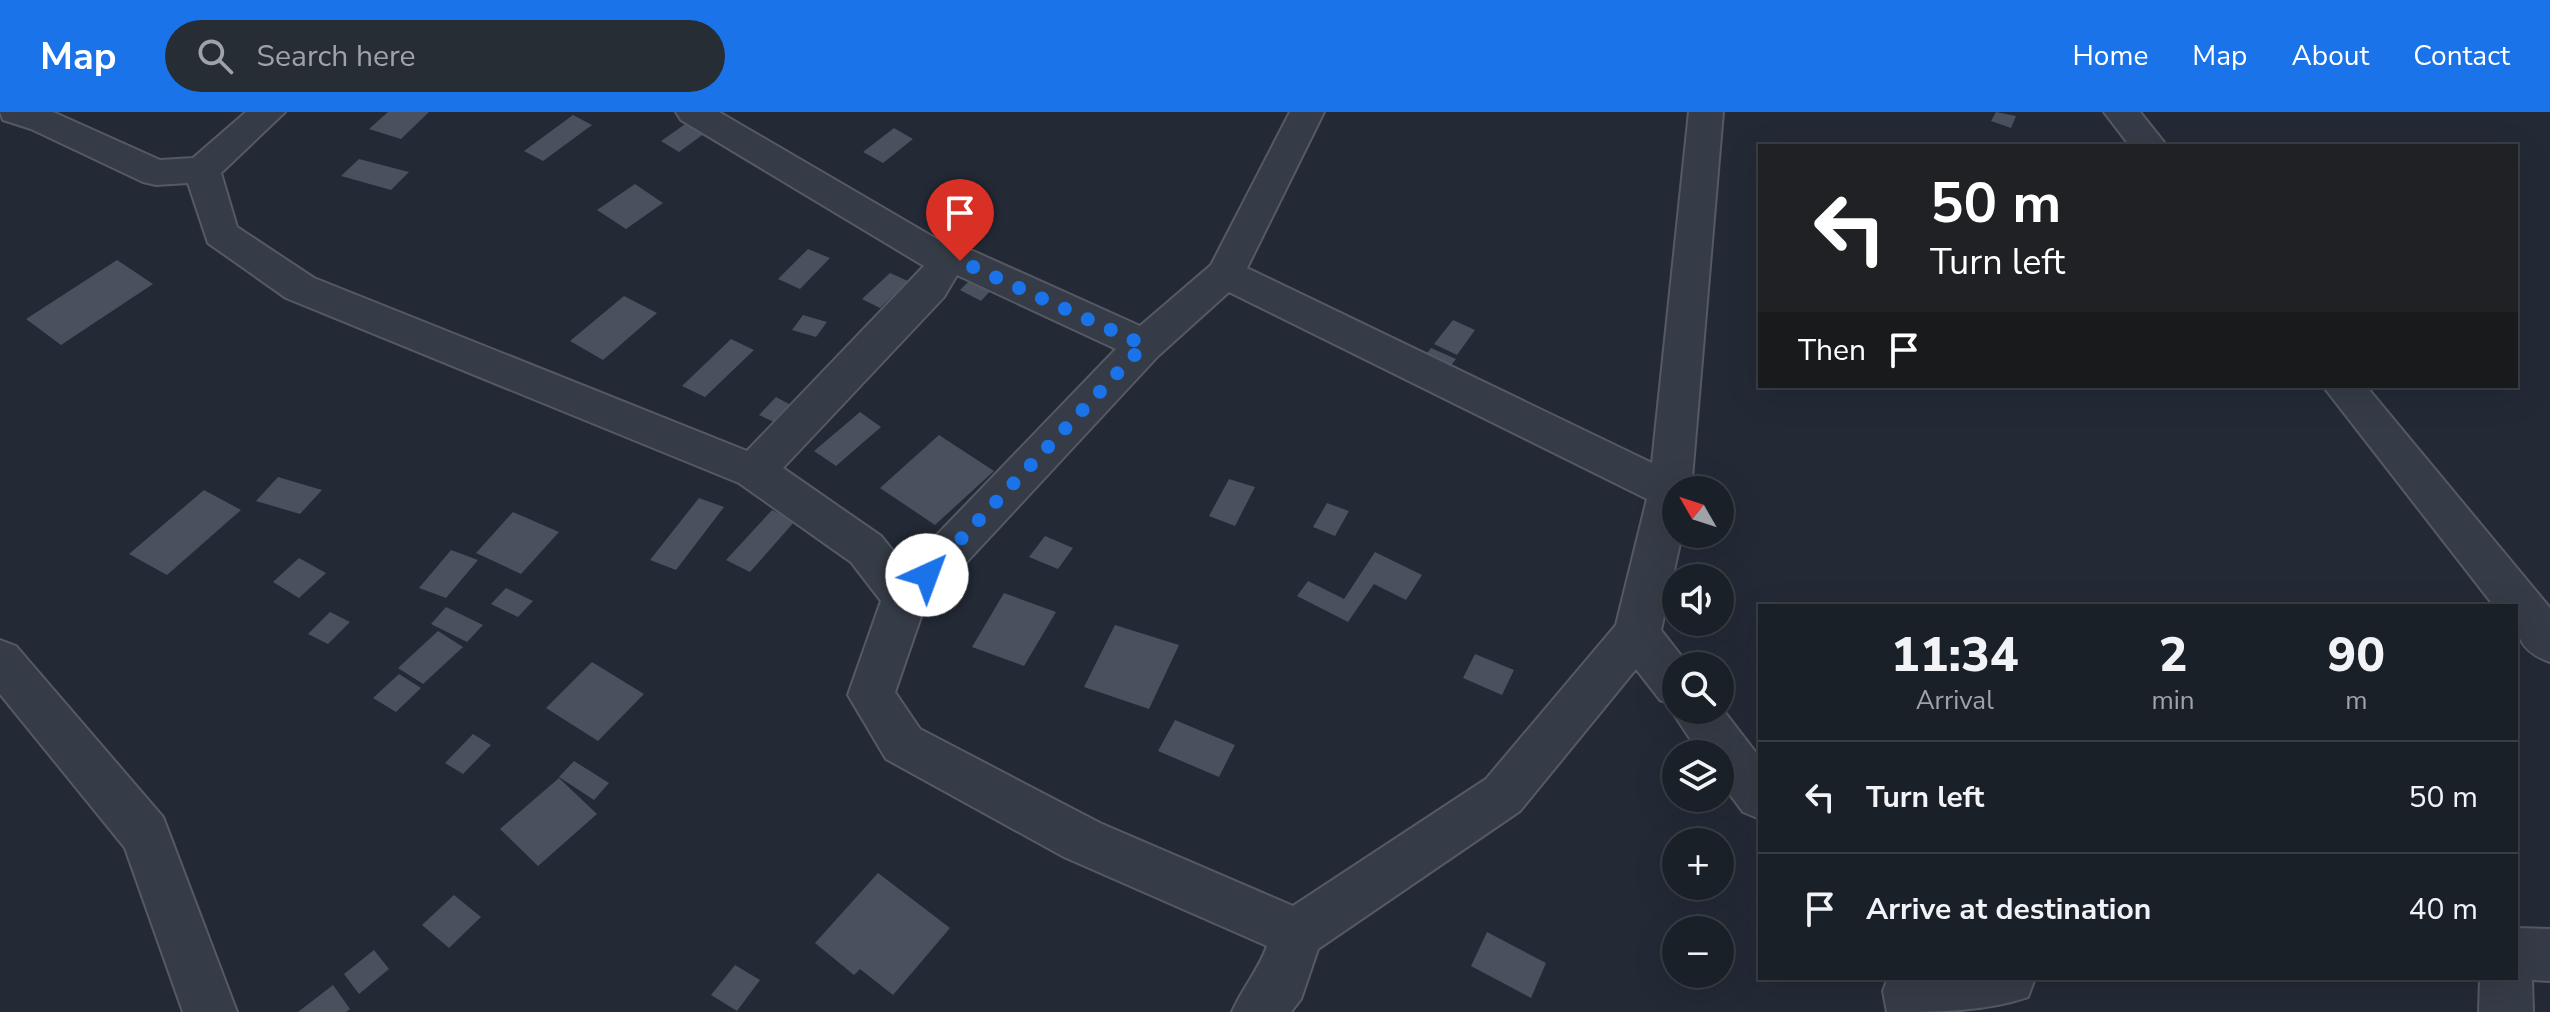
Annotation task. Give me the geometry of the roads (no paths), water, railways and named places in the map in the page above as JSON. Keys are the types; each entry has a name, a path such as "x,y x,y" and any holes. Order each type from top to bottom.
{"street":[{"path":"15,112 43,121 156,173 202,170 268,112"},
{"path":"693,112 946,262 960,261 1144,345"},
{"path":"1297,933 1082,840 903,744 871,695 905,598 1144,345 1225,274 1307,112"},
{"path":"1671,476 1706,112"},
{"path":"2121,112 2147,144"},
{"path":"202,170 221,234 300,288 754,471 866,549 905,598"},
{"path":"754,471 930,287 946,262"},
{"path":"1225,274 1662,487"},
{"path":"2345,388 2550,642"},
{"path":"1259,1012 1282,980 1297,933 1503,795 1637,634 1662,526"},
{"path":"1637,634 1662,667"},
{"path":"0,660 145,834 210,1012"},
{"path":"1706,724 1758,793"},
{"path":"2518,954 2550,955"},
{"path":"1907,994 1996,980"},
{"path":"2506,980 2506,1012"}]}
